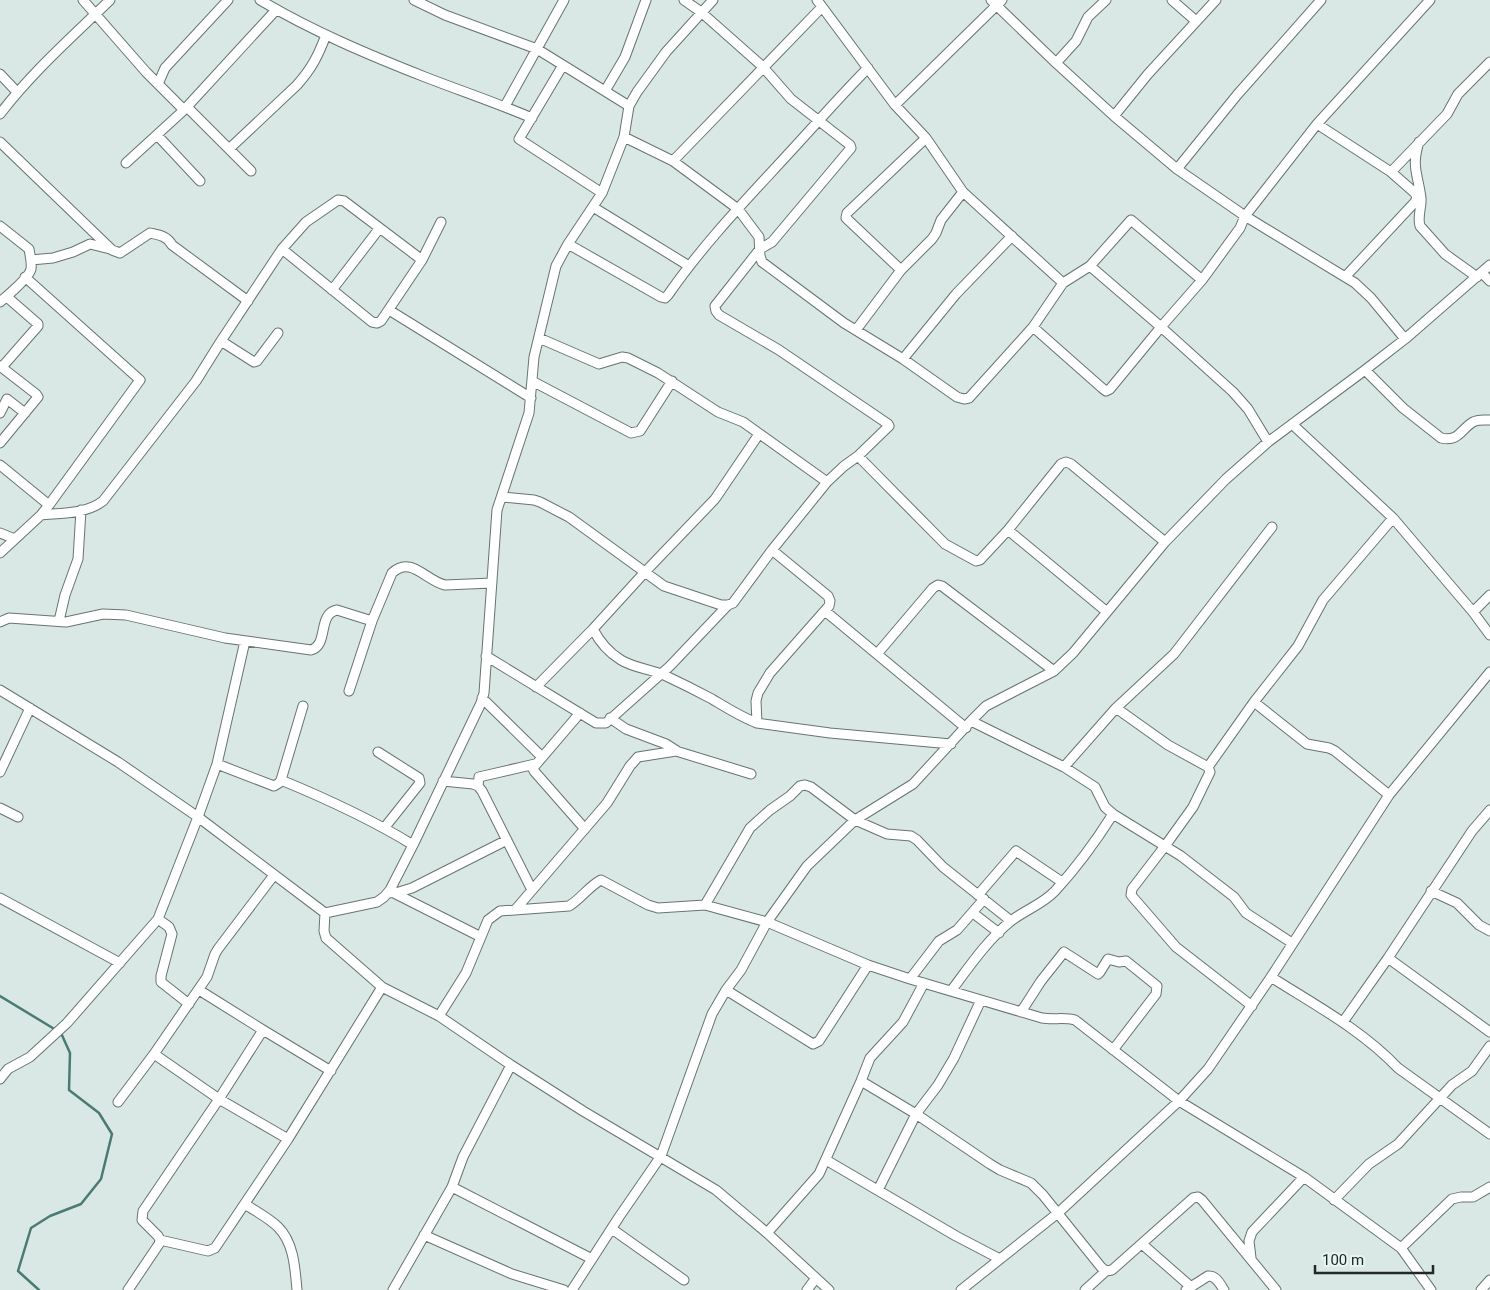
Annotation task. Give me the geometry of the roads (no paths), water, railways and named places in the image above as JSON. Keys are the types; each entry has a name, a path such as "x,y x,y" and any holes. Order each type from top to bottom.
{"street":[{"path":"83,0 146,72 251,171"},
{"path":"0,114 17,92 52,55 110,0"},
{"path":"158,84 164,68 228,0"},
{"path":"260,0 348,46 532,118"},
{"path":"414,0 446,15 537,49 628,106"},
{"path":"505,106 564,0"},
{"path":"605,91 625,57 646,0"},
{"path":"486,656 596,723 606,723 661,674 728,605 733,603 772,550 827,482 890,426 779,350 719,315 716,311 715,306 760,248 772,242 850,150 850,145 791,99 763,67 701,12 684,0"},
{"path":"391,893 482,698 496,520 526,426 531,398 534,357 556,266 568,244 602,193 624,137 628,106 648,75 713,0"},
{"path":"1056,64 1076,41 1088,17 1106,0"},
{"path":"1172,0 1196,21"},
{"path":"1114,116 1148,74 1216,0"},
{"path":"1177,169 1236,94 1321,0"},
{"path":"1033,327 1106,391 1110,389 1202,280 1240,228 1245,216 1317,124 1426,1"},
{"path":"895,105 996,2 1056,64 1177,169 1245,216 1345,277 1371,298 1405,339"},
{"path":"672,160 763,67 819,4 895,105 926,138 963,192 1064,283"},
{"path":"126,164 185,109 276,10"},
{"path":"229,149 297,85 316,60 326,35"},
{"path":"1391,172 1447,114 1458,94 1490,62"},
{"path":"563,65 520,137 520,141 602,193"},
{"path":"146,72 164,68"},
{"path":"568,244 665,298 710,239 819,121 836,100 868,68"},
{"path":"0,74 17,92"},
{"path":"1317,124 1391,172 1416,193 1417,198 1345,277"},
{"path":"157,135 200,181"},
{"path":"624,137 672,160 738,209 759,237 762,262 821,308 903,359 957,397 964,399 969,398 1033,327 1064,283 1090,266 1131,220 1202,280"},
{"path":"901,270 846,218 846,213 926,138"},
{"path":"0,142 112,250"},
{"path":"1419,142 1414,166 1421,199 1418,220 1420,226 1445,254 1490,281"},
{"path":"856,330 901,270 932,239 941,220 963,192"},
{"path":"41,515 81,510 96,506 103,501 190,390 282,249 306,222 338,200 344,201 422,260"},
{"path":"593,207 689,266"},
{"path":"282,249 372,322 377,323 381,321 389,310 422,260 442,222"},
{"path":"0,226 29,249 31,260 30,272 2,300 38,324 1,366 38,397 0,443"},
{"path":"332,290 380,229"},
{"path":"31,260 54,258 90,244 120,253 150,233 161,235 248,301"},
{"path":"903,359 956,294 1012,236"},
{"path":"759,237 772,242"},
{"path":"572,1290 660,1156 712,1014 726,990 741,970 767,922 807,866 855,820 909,788 986,706 1054,671 1073,654 1165,542 1226,479 1268,442 1405,339 1490,265"},
{"path":"1090,266 1161,327 1241,400 1268,442"},
{"path":"0,553 41,515 140,380 25,278"},
{"path":"389,310 531,398"},
{"path":"221,341 254,362 257,361 278,333"},
{"path":"539,338 599,364 622,357 628,358 672,381 718,412 743,422 827,482"},
{"path":"1365,370 1403,408 1441,438 1454,439 1473,422 1490,420"},
{"path":"532,381 631,433 640,431 672,381"},
{"path":"0,413 7,399 25,413"},
{"path":"1292,424 1393,518 1473,612 1490,635"},
{"path":"536,687 593,629 720,492 759,434"},
{"path":"858,456 945,544 976,561 980,560 1008,530 1061,464 1066,462 1165,542"},
{"path":"0,465 49,505"},
{"path":"502,497 534,500 569,517 664,586 728,605"},
{"path":"59,621 65,595 78,559 81,510"},
{"path":"1208,767 1254,702 1298,646 1323,600 1393,518"},
{"path":"1064,767 1116,708 1174,654 1272,527"},
{"path":"1008,530 1107,612"},
{"path":"0,533 14,539"},
{"path":"756,723 758,693 770,673 830,606 828,596 772,550"},
{"path":"349,690 372,621 392,572 397,568 409,566 437,583 445,585 492,583"},
{"path":"877,654 933,588 938,585 963,601 1054,671"},
{"path":"1473,612 1490,595"},
{"path":"0,622 9,618 66,622 103,614 126,615 225,638 311,650 319,645 327,617 333,611 337,610 372,621"},
{"path":"825,611 966,728"},
{"path":"593,629 599,641 608,651 622,661 661,674 756,723 830,733 951,744"},
{"path":"0,1079 8,1069 30,1057 67,1023 158,918 198,817 216,764 245,641"},
{"path":"965,1289 1058,1214 1179,1101 1208,1069 1252,1006 1389,795 1490,672"},
{"path":"0,690 118,762 198,817 325,913 377,902 391,893 412,888 507,840"},
{"path":"482,698 538,761"},
{"path":"1254,702 1307,744 1335,751 1389,795"},
{"path":"216,764 277,786 281,780 303,706"},
{"path":"0,772 30,708"},
{"path":"1116,708 1168,745 1208,767 1210,772 1192,807 1132,889 1131,895 1176,947 1252,1006"},
{"path":"580,713 533,768 534,772 585,829"},
{"path":"610,718 626,728 666,744 678,751 752,774"},
{"path":"971,720 1064,767 1095,787 1098,790 1104,807 1181,856 1234,897 1246,913 1292,943"},
{"path":"515,910 607,803 633,761 638,757 678,751"},
{"path":"378,752 420,780 420,783 385,827"},
{"path":"478,786 479,777 538,761"},
{"path":"281,780 330,800 385,827 413,845"},
{"path":"443,781 478,786 532,890"},
{"path":"705,905 750,828 800,786 805,785 811,787 855,820 887,834 911,836 943,867 1011,921"},
{"path":"0,808 18,817"},
{"path":"1343,1022 1472,831 1490,810"},
{"path":"951,991 998,933 1011,921 1048,898 1092,846 1113,814"},
{"path":"910,980 939,941 955,931 973,913 981,897 1016,851 1062,882"},
{"path":"118,1102 199,990 207,977 218,949 274,875"},
{"path":"438,1016 466,973 488,920 493,915 500,911 569,906 601,880 648,906 658,908 705,905 767,922 868,965 910,980 1051,1020 1069,1018 1075,1020 1179,1101 1304,1177 1401,1248 1431,1290"},
{"path":"1431,891 1457,903 1479,925 1490,930"},
{"path":"391,893 481,938"},
{"path":"0,898 120,963"},
{"path":"325,913 324,931 326,938 382,987 438,1016 583,1111 716,1190 767,1233 829,1290"},
{"path":"973,913 998,933"},
{"path":"158,918 170,927 172,934 161,982 189,1004"},
{"path":"1021,1012 1041,981 1064,952 1098,974 1108,959 1119,962 1126,961 1156,986 1157,990 1156,994 1113,1050"},
{"path":"1388,958 1490,1032"},
{"path":"726,990 813,1044 819,1041 868,965"},
{"path":"1271,977 1343,1022 1389,1058 1398,1068 1490,1134"},
{"path":"767,1233 819,1174 870,1058 903,1022 924,983"},
{"path":"160,1240 208,1251 212,1250 288,1139 382,987"},
{"path":"199,990 331,1070"},
{"path":"878,1190 916,1114 938,1085 954,1058 981,1000"},
{"path":"128,1290 160,1244 158,1236 142,1220 143,1211 263,1030"},
{"path":"1334,1200 1369,1164 1398,1144 1457,1081 1472,1071 1490,1046"},
{"path":"154,1054 219,1099 288,1139"},
{"path":"393,1290 452,1187 463,1157 511,1065"},
{"path":"861,1081 916,1114 990,1164 1031,1183 1043,1195 1101,1267 1106,1270 1112,1270 1193,1198 1198,1197 1276,1290"},
{"path":"826,1160 956,1236 1000,1259"},
{"path":"1251,1258 1250,1241 1252,1232 1304,1177"},
{"path":"452,1187 592,1259"},
{"path":"1401,1248 1452,1199 1473,1197 1490,1187"},
{"path":"245,1204 277,1226 285,1235 294,1258 297,1290"},
{"path":"612,1228 684,1280"},
{"path":"424,1236 512,1274 564,1290"},
{"path":"1142,1244 1188,1288 1211,1275 1214,1276 1224,1290"},
{"path":"1085,1290 1106,1270"},
{"path":"807,1290 816,1278"},
{"path":"1481,1290 1490,1280"}],"waterway":[{"path":"0,996 56,1030"},
{"path":"39,1290 18,1271 31,1228 50,1216 81,1204 101,1179 112,1134 99,1113 69,1090 70,1053 61,1033"}]}
